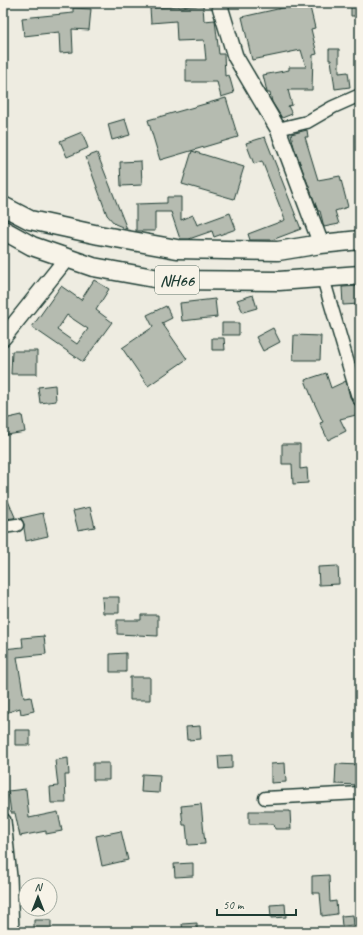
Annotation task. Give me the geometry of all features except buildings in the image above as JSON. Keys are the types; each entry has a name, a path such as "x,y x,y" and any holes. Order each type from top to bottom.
{"highway":[{"name":"NH66","path":"3,206 30,220 99,236 177,249 278,251 321,244 360,240"},
{"name":"NH66","path":"3,230 32,246 93,268 165,280 279,281 360,275"}],"main road":[{"path":"219,3 235,56 278,129 321,244"},
{"path":"3,338 67,258"},
{"path":"3,821 10,876 11,932"}],"street":[{"path":"278,129 307,122 360,94"},
{"path":"323,278 360,400"},
{"path":"3,527 17,525"},
{"path":"265,798 360,793"}]}
